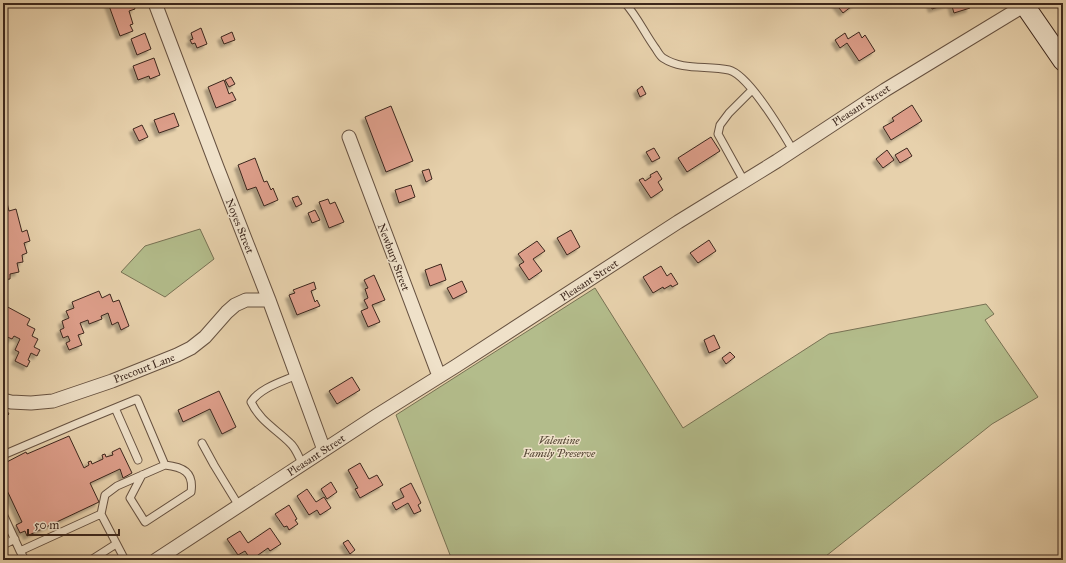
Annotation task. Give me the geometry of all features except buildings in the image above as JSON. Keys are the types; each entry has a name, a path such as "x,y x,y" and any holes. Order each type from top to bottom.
{"street":[{"name":"Noyes Street","path":"155,3 216,168 269,300 324,450"},
{"path":"1024,4 1063,60"},
{"name":"Pleasant Street","path":"156,560 376,416 678,222 885,90 1024,4"},
{"name":"Newbury Street","path":"349,137 439,376"},
{"name":"Precourt Lane","path":"3,400 31,403 52,401 112,380 177,355 191,348 205,337 235,305 246,300 269,300"}],"lane":[{"path":"625,3 662,58 676,64 691,67 731,70 739,75 771,113 793,150"},
{"path":"744,181 718,134 720,125 729,113 752,90"},
{"path":"297,375 266,389 255,396 251,402 256,412 291,444 302,464"},
{"path":"3,455 137,399 165,465"},
{"path":"115,408 138,460"},
{"path":"202,443 239,506"},
{"path":"125,560 101,514 105,495 117,486 142,475 165,465 177,466 188,473 192,485 191,492 145,522 130,498 142,475"},
{"path":"3,514 25,560"},
{"path":"20,551 101,514"},
{"path":"3,545 15,539"},
{"path":"91,560 116,544"}],"green space":[{"path":"200,229 214,259 165,297 121,272 145,246"},
{"name":"Valentine Family Preserve","path":"595,288 683,428 829,334 986,304 994,314 985,320 1038,397 992,424 821,560 452,560 396,415"}]}
